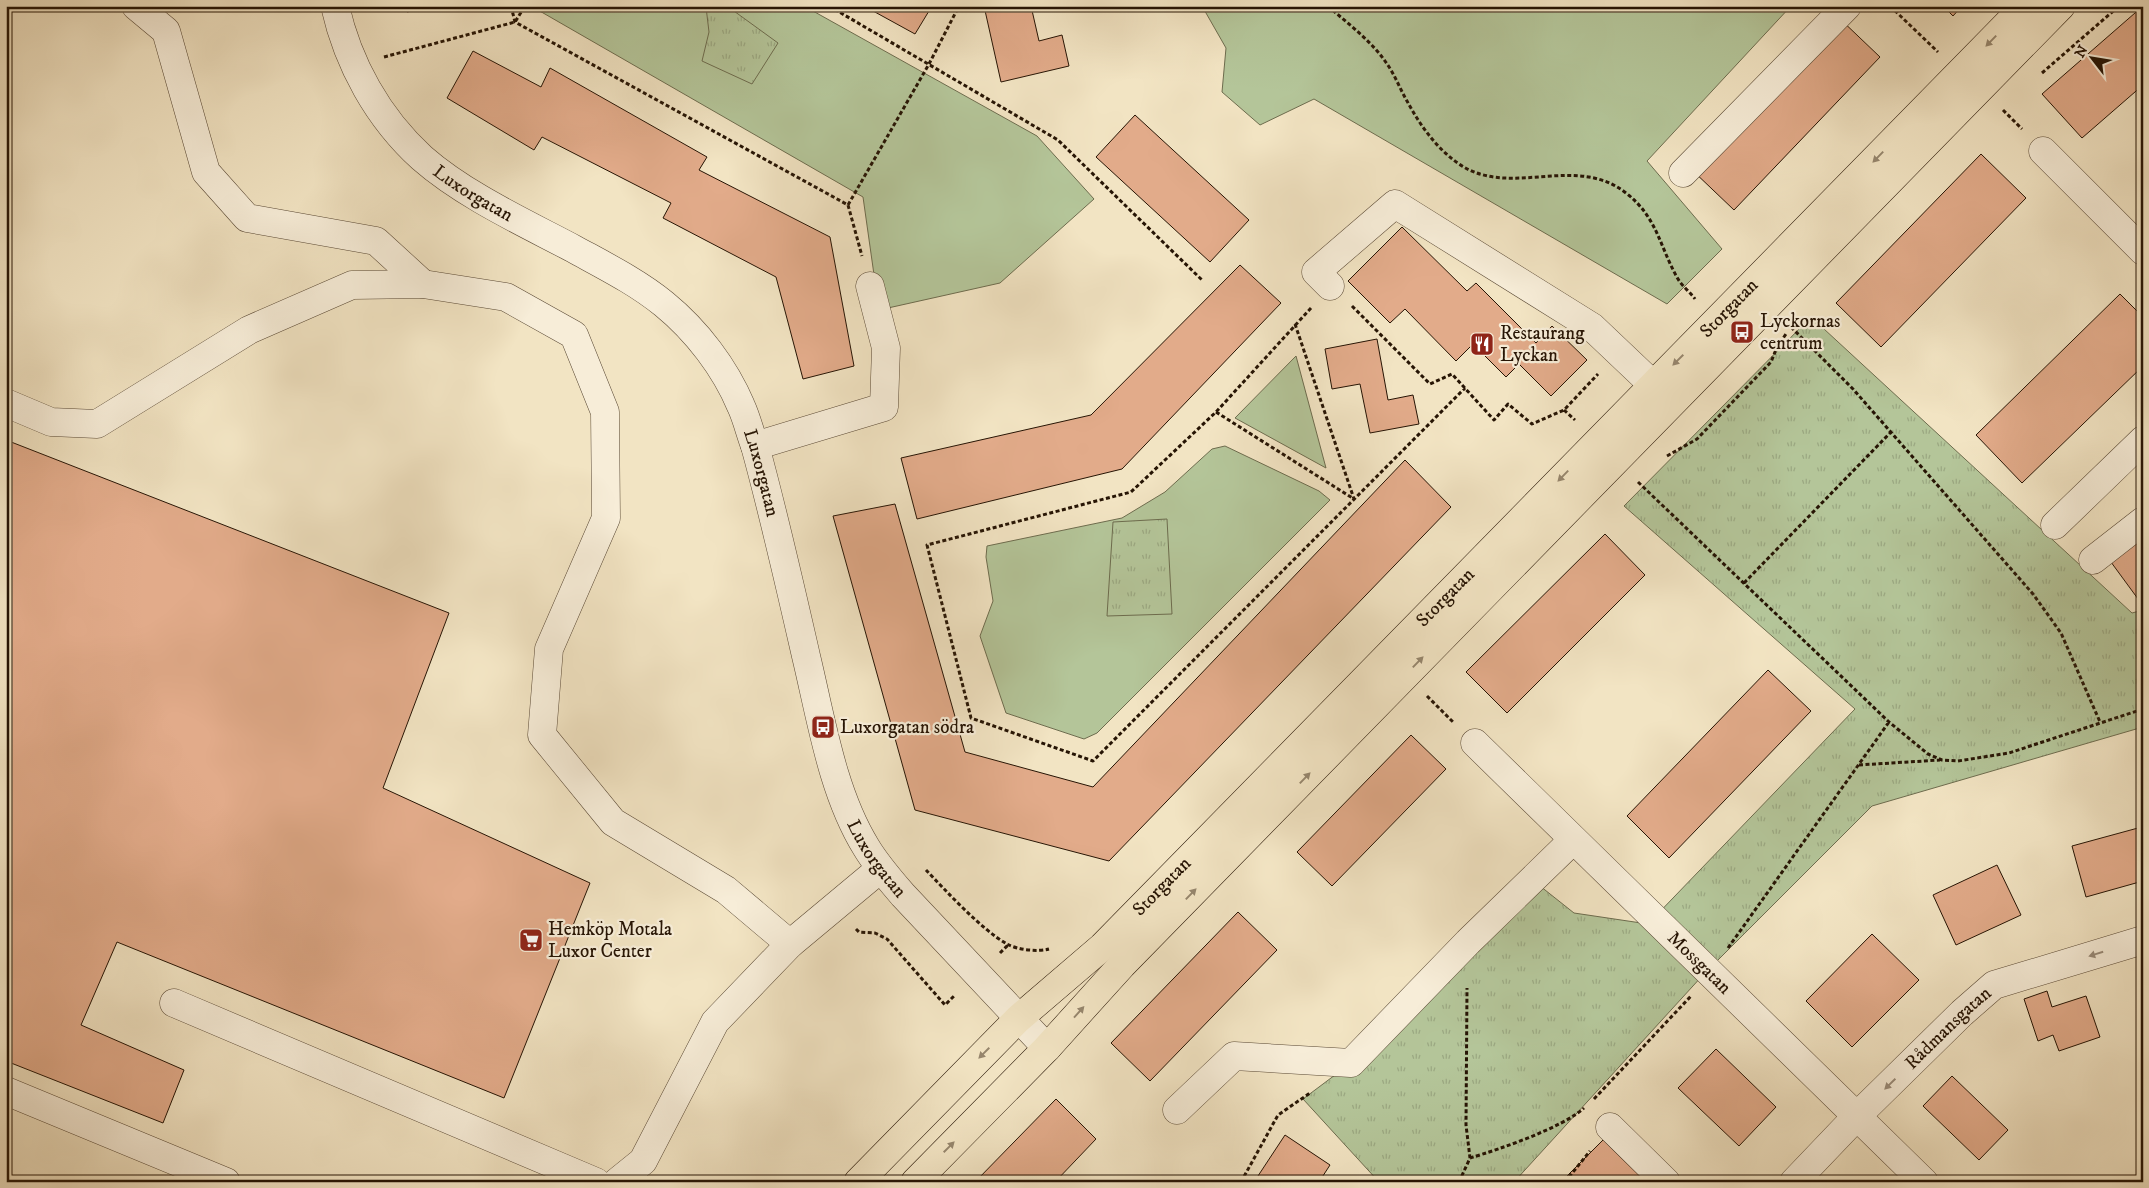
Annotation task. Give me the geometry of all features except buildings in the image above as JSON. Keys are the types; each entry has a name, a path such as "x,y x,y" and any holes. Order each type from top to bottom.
{"main road":[{"name":"Storgatan","path":"915,1182 1047,1048 1122,965 1663,394 2026,6"},
{"name":"Storgatan","path":"858,1182 1018,1018 1102,947 1663,394 2061,6"}],"street":[{"path":"136,6 166,31 206,172 247,218 376,241 423,284"},
{"name":"Luxorgatan","path":"335,6 349,51 364,85 381,111 423,158 480,198 634,282 694,332 720,367 741,406 755,446 838,784 851,819 880,869 1047,1048"},
{"path":"1683,173 1847,6"},
{"path":"2043,151 2143,251"},
{"path":"1330,286 1316,272 1395,204 1592,327 1663,394"},
{"path":"6,403 51,422 97,424 258,326 352,286 423,284 506,297 574,335 605,412 606,518 549,649 542,735 613,822 726,890 790,944"},
{"path":"755,446 884,407 886,348 870,286"},
{"path":"2055,525 2143,440"},
{"path":"2093,560 2143,521"},
{"name":"Mossgatan","path":"1475,743 1924,1182"},
{"path":"1178,1110 1234,1056 1351,1063 1468,942 1573,840"},
{"path":"617,1182 642,1161 715,1022 790,944 880,869"},
{"name":"Rådmansgatan","path":"1794,1182 1857,1116 1962,1013 1994,985 2143,940"},
{"path":"174,1003 596,1182"},
{"path":"6,1091 226,1182"},
{"path":"1610,1127 1666,1182"}],"path":[{"path":"510,6 515,22 848,205"},
{"path":"356,67 383,57 515,22 526,6"},
{"path":"829,6 1058,140 1202,280"},
{"path":"870,286 848,205 929,64 959,6"},
{"path":"1328,6 1374,47 1388,64 1425,130 1441,149 1475,173 1495,178 1577,175 1593,176 1611,183 1639,204 1650,217 1679,280 1696,299"},
{"path":"1890,6 1939,52"},
{"path":"1465,388 1092,761 971,718 927,545 1131,492 1216,412 1330,286 1430,384 1452,374 1465,388 1494,420 1508,404 1532,424 1564,410 1619,353"},
{"path":"1295,324 1354,499"},
{"path":"1791,327 1853,389 2038,602 2061,633 2100,722"},
{"path":"1216,412 1354,499"},
{"path":"1744,583 1890,432"},
{"path":"1640,484 1889,722 1920,748 1942,760"},
{"path":"1426,696 1475,743"},
{"path":"1858,765 1972,760 2009,753 2143,708"},
{"path":"1459,1182 1470,1158 1466,1125 1468,942"},
{"path":"1241,1182 1278,1115 1351,1063"},
{"path":"1565,1182 1610,1127"}],"green space":[{"path":"531,6 804,6 1037,136 1094,199 1000,283 879,310 863,197"},
{"path":"727,6 778,43 752,84 702,61 709,32 706,7"},
{"path":"1202,6 1791,6 1647,161 1722,249 1667,304 1314,99 1260,125 1222,92 1226,48"},
{"path":"1811,317 2132,613 2143,610 2143,727 1872,806 1703,975 1514,1182 1379,1182 1303,1099 1351,1063 1540,886 1574,913 1648,924 1855,709 1624,506"},
{"path":"1296,356 1326,468 1235,418"},
{"path":"1225,446 1319,491 1330,500 1097,733 1084,739 1006,713 980,636 993,601 986,557 987,546 1122,518 1165,492 1212,449"},
{"path":"1167,519 1172,614 1107,616 1113,522"}],"place":[{"name":"Lyckornas centrum","path":"1742,332"},
{"name":"Restaurang Lyckan","path":"1482,344"},
{"name":"Luxorgatan södra","path":"823,727"},
{"name":"Hemköp Motala Luxor Center","path":"531,940"}]}
